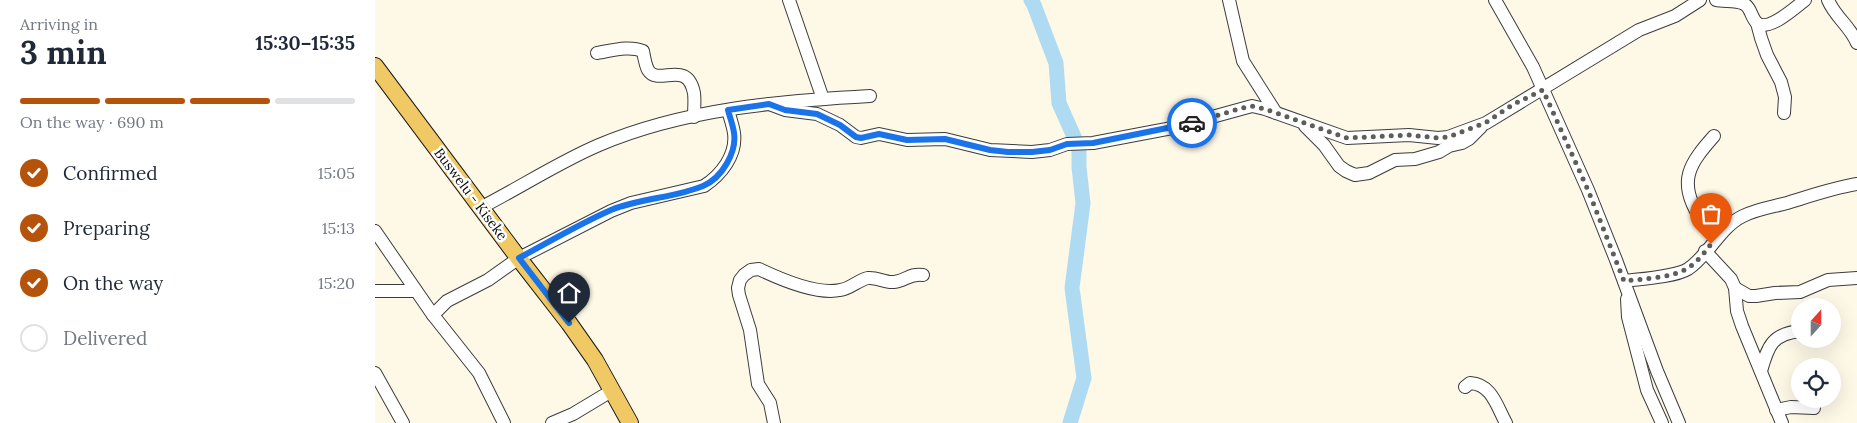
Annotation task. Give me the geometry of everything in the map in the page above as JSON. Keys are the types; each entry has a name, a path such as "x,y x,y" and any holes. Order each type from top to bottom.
{"main road":[{"name":"Buswelu - Kiseke","path":"375,66 569,323 613,390 630,423"}],"street":[{"path":"789,0 823,99"},
{"path":"1229,0 1243,61 1276,113"},
{"path":"1495,0 1526,55 1588,190 1630,295 1657,372 1679,423"},
{"path":"1299,121 1324,145 1339,166 1355,175 1369,173 1395,160 1415,159 1439,152 1449,146 1469,139 1485,123 1514,104 1543,90 1554,80 1639,30 1675,16 1700,0"},
{"path":"1716,0 1745,2 1757,23 1764,46 1781,82 1785,97 1784,113"},
{"path":"1757,23 1765,26 1773,23 1805,0"},
{"path":"1828,0 1833,11 1850,28 1857,43"},
{"path":"597,53 637,48 643,51 648,70 652,74 685,76 690,82 694,94 694,117"},
{"path":"482,207 598,145 645,128 728,110 769,104 870,96"},
{"path":"769,104 785,110 817,114 840,125 856,137 861,138 879,134 907,140 945,139 990,150 1008,152 1032,152 1050,150 1067,144 1093,143 1172,128 1252,106 1339,136 1354,138 1409,135 1438,138 1448,137 1485,123"},
{"path":"433,315 447,301 488,280 519,258 611,211 644,200 704,186 714,180 729,161 734,141 734,132 728,110"},
{"path":"1715,136 1692,163 1688,172 1688,182 1695,206 1715,239"},
{"path":"1624,281 1652,278 1682,271 1695,263 1715,239 1742,216 1767,206 1857,184"},
{"path":"375,230 433,315 479,373 504,423"},
{"path":"1705,251 1731,279 1735,288 1737,311 1781,423"},
{"path":"774,423 770,403 758,384 750,330 739,295 738,288 740,280 744,275 751,270 759,269 817,290 832,292 843,290 864,279 871,278 895,282 909,275 923,275"},
{"path":"1735,288 1743,294 1756,296 1800,292 1828,280 1857,278"},
{"path":"375,292 416,290"},
{"path":"1630,295 1626,307 1639,364 1647,390 1662,423"},
{"path":"1761,371 1769,347 1774,340 1791,332"},
{"path":"375,373 379,390 403,423"},
{"path":"1465,387 1470,383 1477,383 1486,388 1506,423"},
{"path":"552,423 573,414 613,390"},
{"path":"1776,410 1791,407"}],"waterway":[{"path":"1031,0 1056,63 1059,103 1079,148 1083,203 1072,288 1084,378 1070,423"}],"way so far":[{"path":"1192,123 1252,106 1347,138 1409,135 1438,138 1448,137 1485,123 1514,104 1543,90 1588,190 1624,281 1652,278 1682,271 1695,263 1711,244"}],"route":[{"path":"569,323 519,258 611,211 631,203 704,186 714,180 729,161 734,141 734,132 728,110 769,104 785,110 826,117 856,137 861,138 879,134 907,140 945,139 977,148 1008,152 1050,150 1067,144 1093,143 1192,123"}]}
